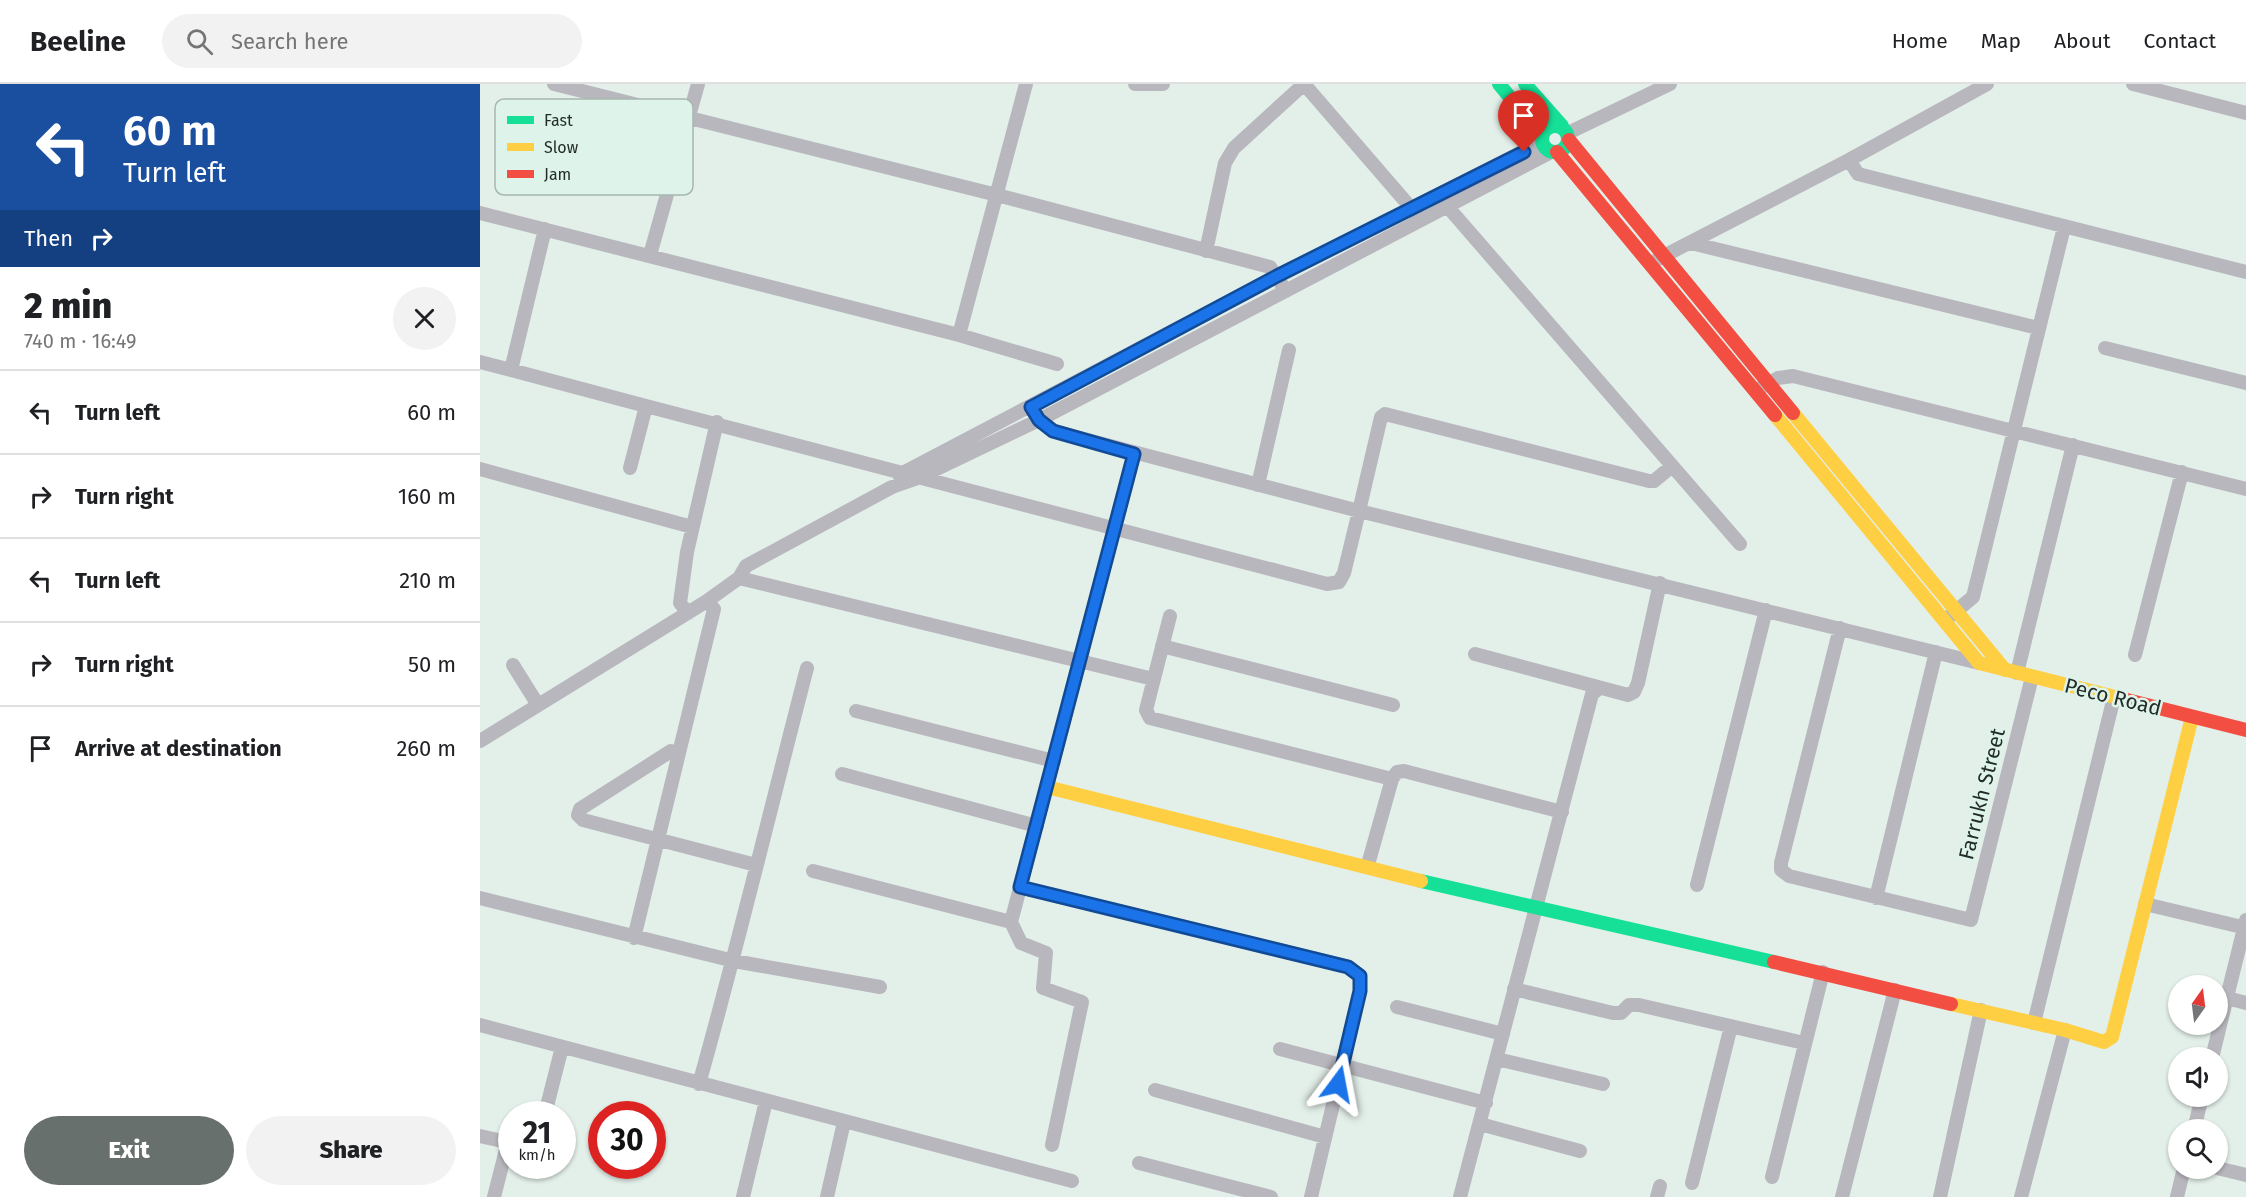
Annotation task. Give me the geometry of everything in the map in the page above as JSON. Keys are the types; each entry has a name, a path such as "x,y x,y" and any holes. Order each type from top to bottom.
{"street":[{"path":"554,84 610,99"},
{"path":"693,102 698,84"},
{"path":"959,336 1026,84"},
{"path":"1135,84 1163,84"},
{"path":"1206,251 1225,163 1234,148 1304,84 1417,214"},
{"path":"1498,84 1979,663"},
{"path":"1525,84 1958,610 2011,671"},
{"path":"1566,133 1670,84"},
{"path":"1649,264 1849,160 1987,84"},
{"path":"2133,84 2246,113"},
{"path":"693,121 997,195 1270,267 1286,291"},
{"path":"1548,145 1546,129 1554,125 1566,133"},
{"path":"480,741 707,601 739,578 746,567 892,488 918,478 1039,420 1286,291 1417,214 1548,145 1565,148 1566,133"},
{"path":"892,488 900,474 1277,276 1417,214 1447,206 1548,145"},
{"path":"1849,160 1858,174 2246,272"},
{"path":"650,255 667,195"},
{"path":"1447,206 1740,544"},
{"path":"480,213 650,255 1057,364"},
{"path":"1944,621 1973,597 2064,227"},
{"path":"512,370 545,229"},
{"path":"1691,243 2038,328"},
{"path":"2105,348 2246,383"},
{"path":"1258,485 1289,350"},
{"path":"480,362 646,406 717,422 900,474 1113,527 1327,584 1339,582 1344,573 1381,417 1385,414 1649,481 1654,481 1671,467"},
{"path":"1756,392 1769,381 1793,376 2014,429 2246,489"},
{"path":"630,468 646,406"},
{"path":"1031,407 1039,420 1053,431 1134,454 1979,663"},
{"path":"688,613 680,603 692,527 717,422"},
{"path":"2011,671 2073,445"},
{"path":"1052,1145 1082,1002 1043,988 1046,953 1021,943 1011,922 1082,660 1113,527 1134,454"},
{"path":"480,469 692,527"},
{"path":"2135,655 2182,472"},
{"path":"739,578 1153,679"},
{"path":"1475,654 1591,684 1598,689 1628,695 1634,692 1660,583"},
{"path":"634,938 714,609 707,601"},
{"path":"1697,885 1766,610"},
{"path":"1170,616 1146,710 1150,718 1392,778"},
{"path":"1840,628 1780,870 1789,876 1876,898 1936,652"},
{"path":"1162,646 1393,705"},
{"name":"Peco Road","path":"1979,663 2246,730"},
{"path":"513,665 538,705"},
{"path":"699,1083 734,961 756,865 807,668"},
{"name":"Farrukh Street","path":"1876,898 1971,920 2032,676"},
{"path":"1460,1197 1592,694 1598,689"},
{"path":"2034,1023 2114,697"},
{"path":"856,711 1054,761"},
{"path":"1047,787 1427,882 1823,972 2066,1030 2104,1042 2112,1037 2192,717"},
{"path":"678,753 671,751 580,809 578,815 583,820 756,865"},
{"path":"1369,861 1392,778 1397,772 1404,771 1562,812"},
{"path":"842,774 1037,826"},
{"path":"813,871 1011,922"},
{"path":"1020,887 1348,967 1360,976 1360,991 1311,1197"},
{"path":"480,898 734,961 880,987"},
{"path":"2145,904 2245,925 2228,994"},
{"path":"1772,1177 1823,972"},
{"path":"1514,989 1613,1013 1621,1013 1629,1005 1639,1005 1804,1043"},
{"path":"1842,1197 1895,990"},
{"path":"2228,998 2246,1003"},
{"path":"1397,1007 1503,1034"},
{"path":"1940,1197 1981,1010"},
{"path":"480,1025 1072,1181"},
{"path":"1692,1183 1731,1026"},
{"path":"2020,1197 2066,1030"},
{"path":"549,1101 562,1047"},
{"path":"1280,1048 1486,1103"},
{"path":"1497,1059 1603,1084"},
{"path":"1155,1090 1325,1137"},
{"path":"743,1197 766,1101"},
{"path":"827,1197 844,1122"},
{"path":"1480,1124 1580,1150"},
{"path":"480,1136 498,1140"},
{"path":"1139,1163 1271,1197"},
{"path":"2228,1171 2246,1175"},
{"path":"494,1197 499,1179"},
{"path":"2177,1197 2181,1179"}],"traffic: fast":[{"path":"1499,84 1542,136"},
{"path":"1525,84 1562,126"},
{"path":"1555,126 1564,130 1568,139 1564,148 1555,152 1546,148 1542,139 1546,130 1555,126"},
{"path":"1421,881 1774,962"}],"traffic: slow":[{"path":"1793,413 2005,670"},
{"path":"1775,415 1979,663 2127,700"},
{"path":"1951,1004 2065,1030 2104,1042 2112,1037 2192,717"},
{"path":"1047,787 1421,881"}],"traffic: jam":[{"path":"1569,140 1793,413"},
{"path":"1557,152 1775,415"},
{"path":"2127,700 2246,730"},
{"path":"1774,962 1951,1004"}],"route":[{"path":"1338,1084 1360,991 1360,976 1348,967 1020,887 1082,660 1113,527 1134,454 1053,431 1039,420 1031,407 1277,276 1524,152"}]}
